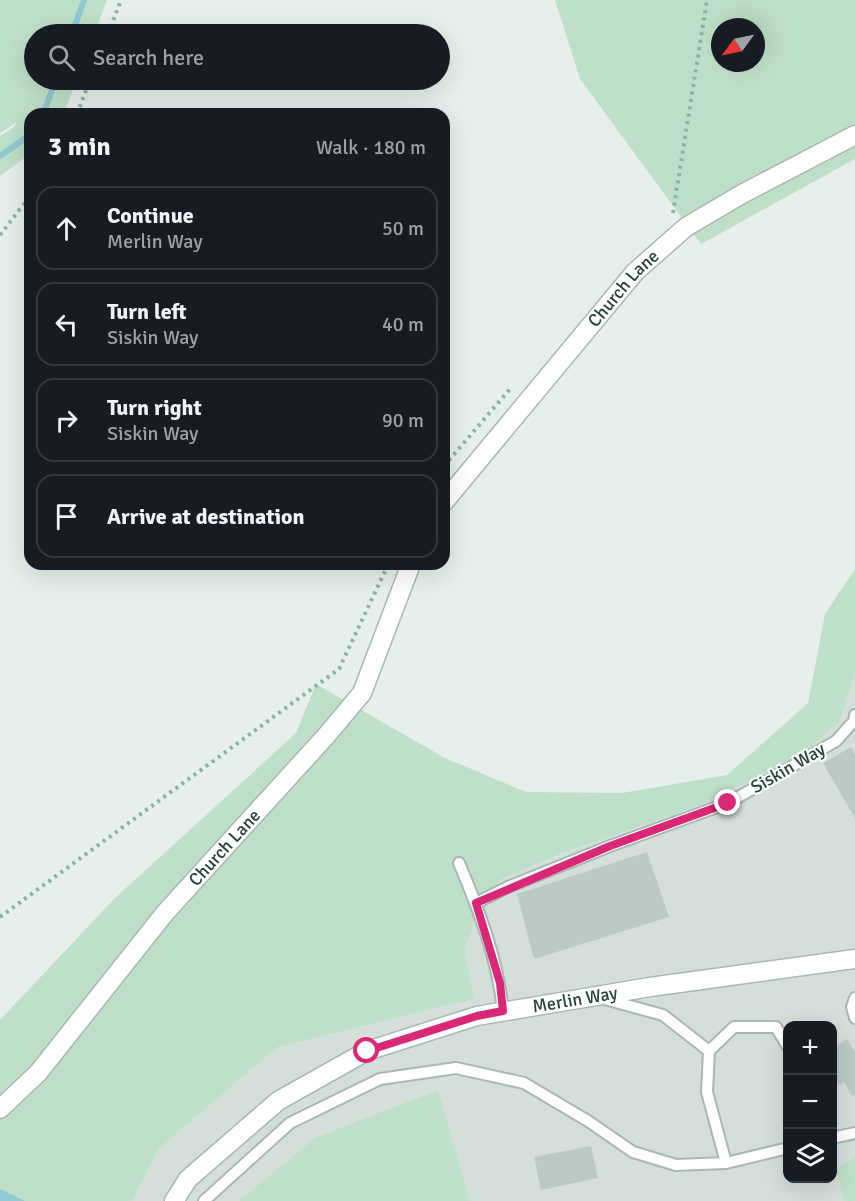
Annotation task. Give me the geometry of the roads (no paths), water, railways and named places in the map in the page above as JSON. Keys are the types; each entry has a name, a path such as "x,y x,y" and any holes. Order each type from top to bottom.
{"street":[{"name":"Church Lane","path":"450,495 635,272 686,227 742,194 855,135"},
{"name":"Church Lane","path":"0,1109 38,1073 165,913 326,736 362,693 409,570"},
{"name":"Merlin Way","path":"174,1201 188,1179 278,1101 367,1051 477,1016 503,1011 855,958"}],"lane":[{"name":"Siskin Way","path":"476,903 610,846 728,803 836,741 854,721 855,715"},
{"path":"459,863 476,903 500,983 503,1011"},
{"path":"592,996 663,1015 709,1051"},
{"path":"855,998 852,1006 855,1018"},
{"path":"726,1162 707,1092 709,1051 734,1027 776,1027 783,1039"},
{"path":"204,1201 290,1123 380,1079 456,1068 524,1083 588,1121 633,1152 676,1165 726,1162 783,1149"},
{"path":"837,1137 855,1133"}],"water":[{"path":"0,1189 25,1201 0,1201"}],"waterway":[{"path":"76,24 84,0"},
{"path":"45,108 52,90"},
{"path":"0,156 24,139"}]}
